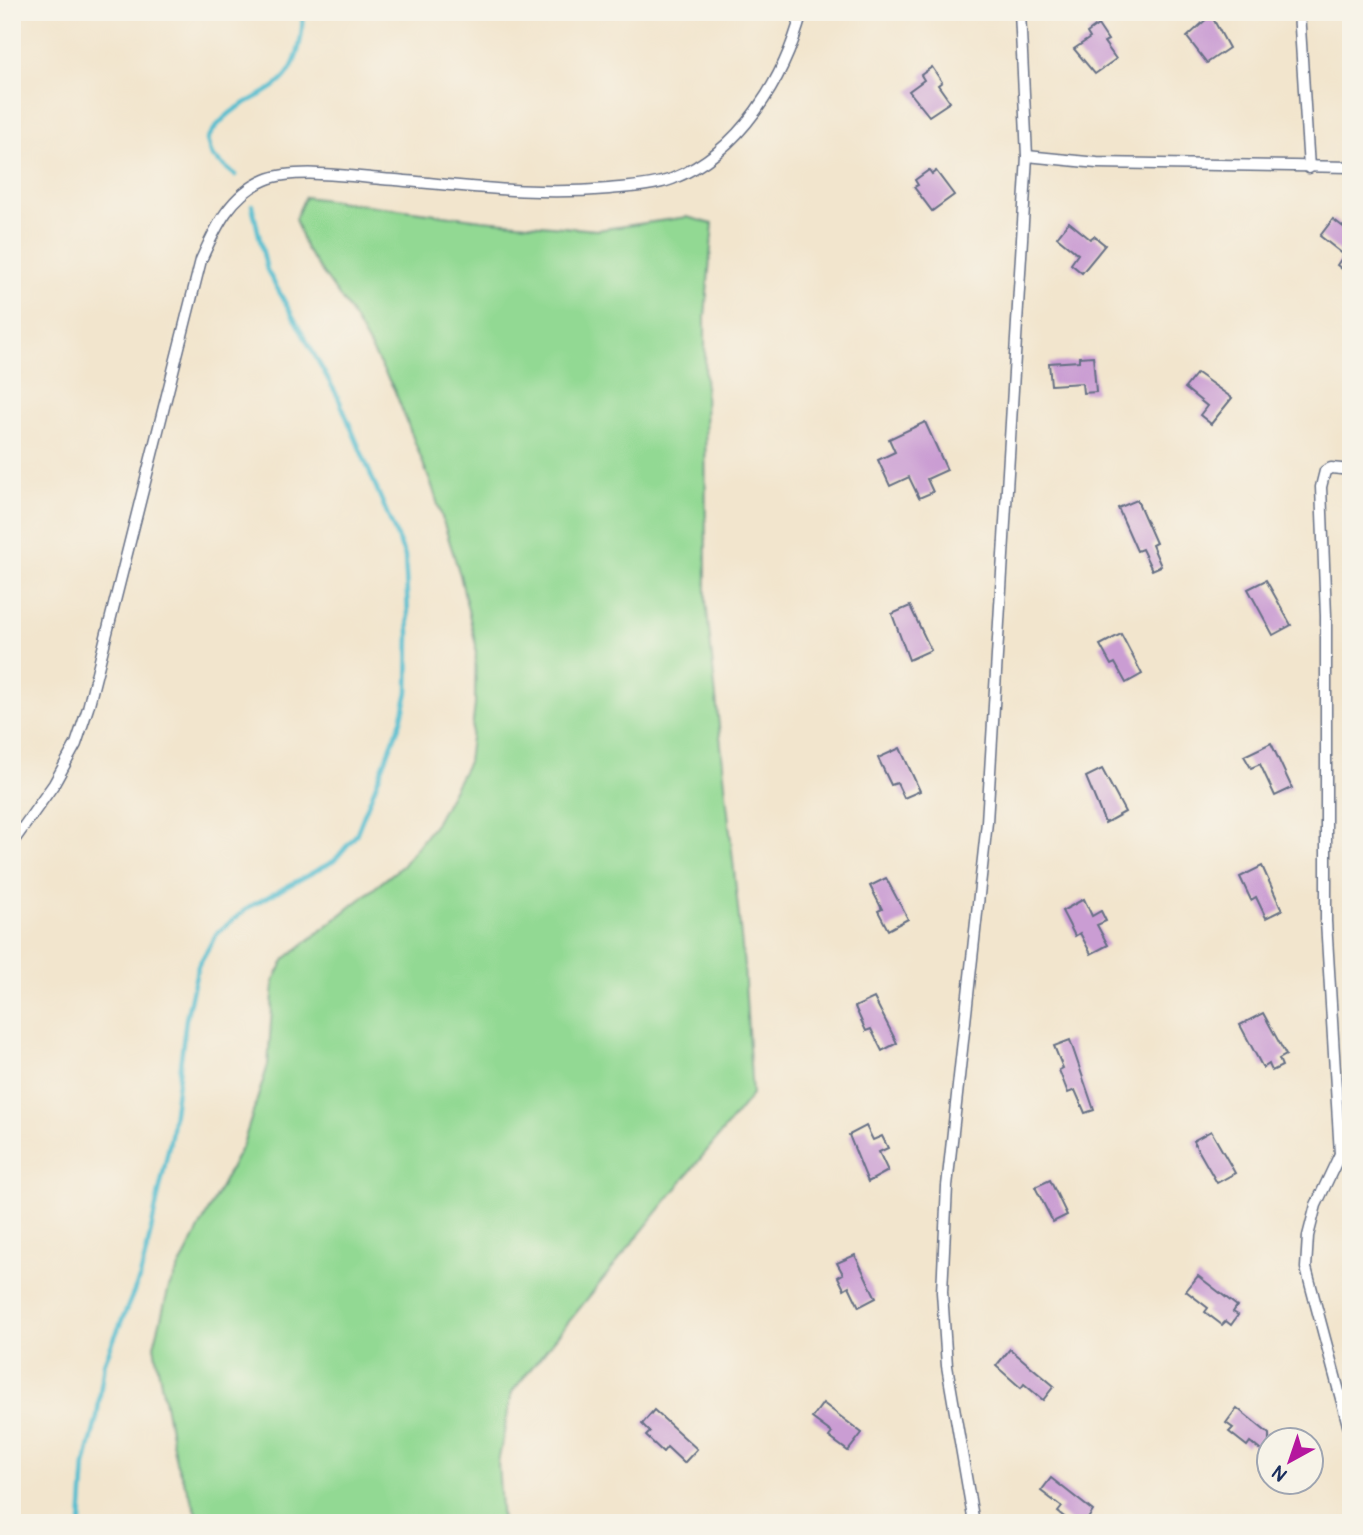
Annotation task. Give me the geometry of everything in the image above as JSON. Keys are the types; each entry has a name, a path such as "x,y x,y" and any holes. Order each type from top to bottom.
{"street":[{"path":"12,843 54,785 76,744 88,708 201,260 230,205 263,181 279,175 364,177 508,192 587,191 672,179 716,153 742,127 780,67 802,12"},
{"path":"974,1523 947,1366 942,1292 947,1186 986,822 1027,156 1020,12"},
{"path":"1299,12 1309,168"},
{"path":"1027,156 1097,163 1351,167"},
{"path":"1340,1154 1326,921 1326,616 1321,487 1325,471 1331,468 1351,470"},
{"path":"1351,1141 1340,1154 1315,1205 1308,1236 1306,1268 1351,1436"}],"green space":[{"path":"305,197 482,220 597,230 687,217 713,224 705,317 706,601 744,966 752,1095 512,1392 498,1463 502,1523 201,1523 176,1462 154,1346 169,1287 243,1144 268,1065 274,980 285,959 402,866 435,824 468,762 475,705 476,645 460,575 433,489 394,389 349,310 306,249 295,219"}],"building":[{"path":"1211,15 1229,48 1207,63 1187,37"},
{"path":"1098,25 1108,40 1104,42 1116,59 1095,74 1074,49 1090,38 1087,33"},
{"path":"932,67 942,82 938,85 950,102 929,116 909,91 924,80 921,75"},
{"path":"929,170 932,174 936,171 954,195 932,211 914,187 918,185 915,180"},
{"path":"1333,219 1351,233 1351,276 1337,265 1344,255 1320,236"},
{"path":"1069,222 1090,239 1094,236 1105,245 1082,273 1071,264 1078,254 1057,237"},
{"path":"1093,356 1096,392 1083,393 1082,383 1051,385 1049,363 1079,361 1079,357"},
{"path":"1197,373 1232,398 1211,424 1200,415 1207,406 1185,388"},
{"path":"925,422 947,470 927,479 933,492 919,498 909,477 890,486 878,460 895,452 889,439"},
{"path":"1137,500 1156,543 1152,545 1161,566 1152,570 1142,549 1137,551 1118,508"},
{"path":"1266,580 1291,625 1273,635 1248,589"},
{"path":"910,606 931,650 909,660 892,614"},
{"path":"1121,634 1142,674 1126,683 1115,663 1111,665 1100,645"},
{"path":"1271,743 1292,788 1275,796 1260,764 1251,768 1244,756"},
{"path":"900,748 920,791 904,798 897,783 891,785 878,758"},
{"path":"1102,769 1125,812 1105,823 1086,777"},
{"path":"1262,866 1282,910 1266,918 1256,897 1251,900 1240,877"},
{"path":"886,878 908,919 888,930 878,911 882,909 870,886"},
{"path":"1084,899 1092,916 1101,911 1106,921 1097,925 1108,945 1091,954 1080,933 1075,936 1062,911"},
{"path":"874,998 897,1043 882,1051 871,1029 866,1031 855,1007"},
{"path":"1263,1013 1286,1055 1279,1059 1282,1066 1272,1071 1269,1064 1263,1068 1240,1025"},
{"path":"1070,1040 1094,1110 1085,1113 1075,1090 1068,1093 1059,1070 1063,1068 1054,1046"},
{"path":"866,1126 873,1140 882,1136 888,1148 879,1152 888,1171 868,1182 849,1135"},
{"path":"1211,1131 1235,1173 1217,1183 1193,1141"},
{"path":"1050,1180 1067,1215 1053,1222 1035,1187"},
{"path":"855,1255 876,1298 859,1307 849,1286 844,1289 838,1277 843,1274 837,1263"},
{"path":"1198,1276 1237,1306 1233,1312 1238,1315 1231,1325 1226,1321 1222,1325 1205,1312 1208,1308 1186,1291"},
{"path":"1010,1349 1054,1386 1043,1400 1024,1384 1021,1388 996,1366"},
{"path":"823,1403 862,1433 848,1451 829,1437 832,1433 812,1418"},
{"path":"1237,1408 1259,1426 1254,1426 1254,1445 1250,1442 1247,1446 1229,1432 1233,1428 1226,1423"},
{"path":"654,1410 697,1449 684,1463 667,1447 663,1452 646,1436 650,1432 642,1424"},
{"path":"1051,1478 1093,1511 1085,1523 1072,1523 1058,1512 1062,1507 1041,1491"}],"waterway":[{"path":"235,175 212,156 207,140 221,121 237,108 281,81 292,66 300,44 303,12"},
{"path":"81,1523 85,1465 97,1417 104,1363 140,1277 147,1249 171,1136 186,1019 198,966 217,933 249,907 334,861 356,835 401,721 408,692 409,633 405,556 338,397 267,270 252,205"}]}
